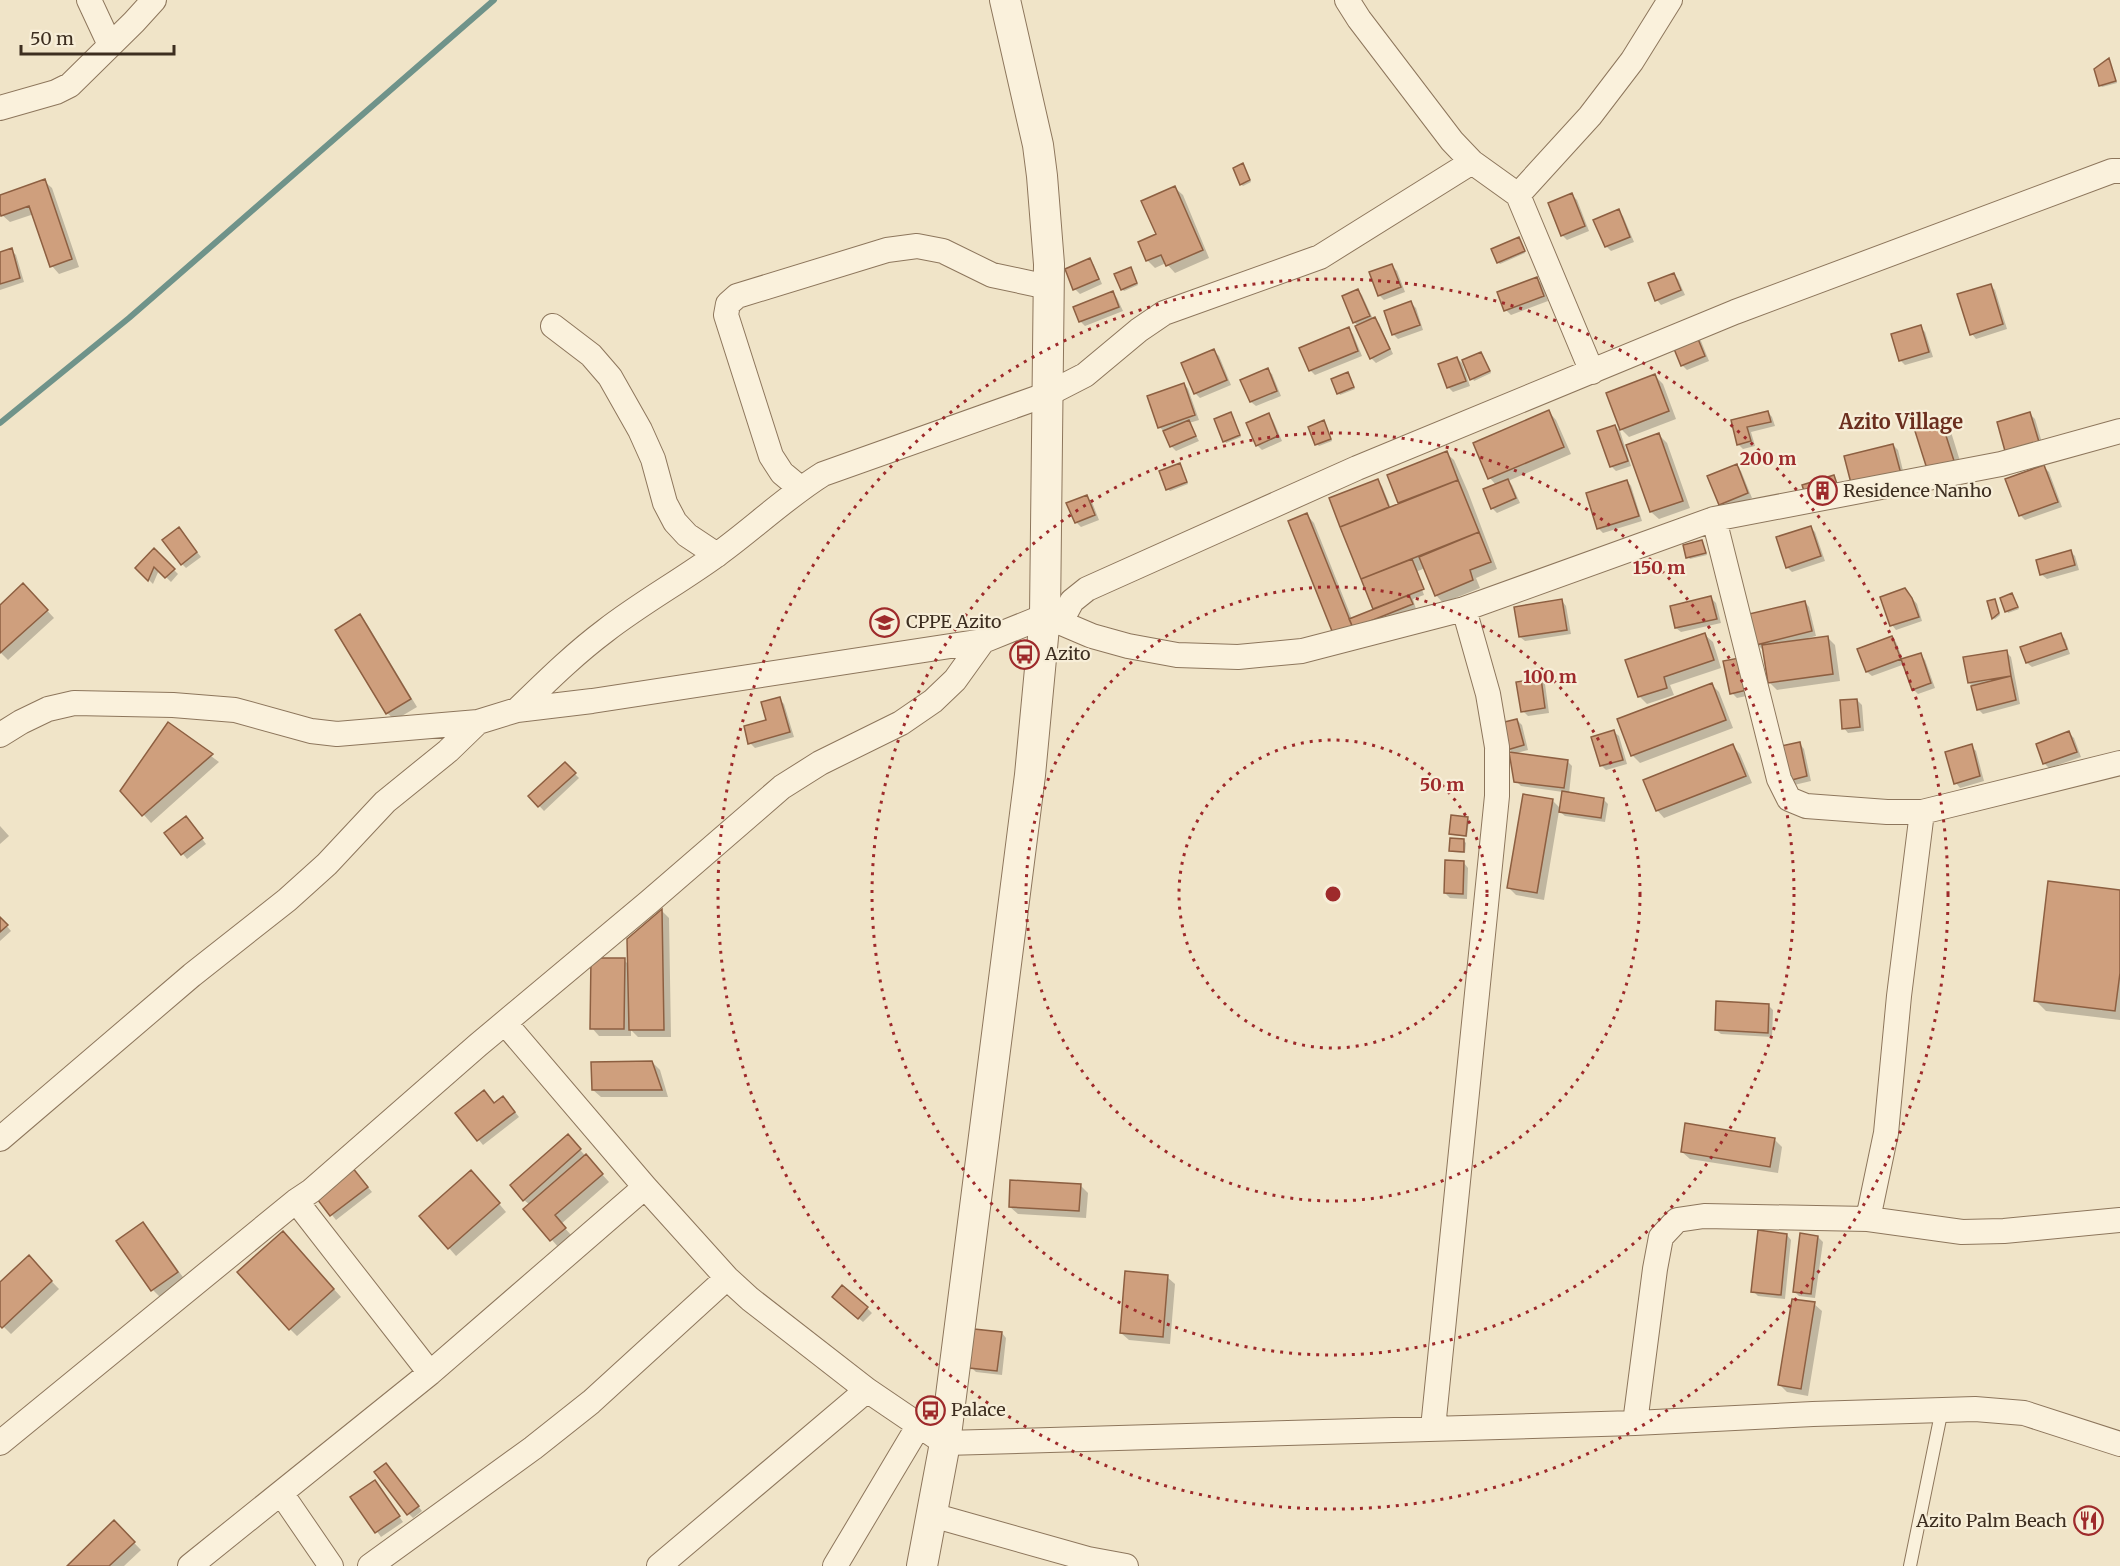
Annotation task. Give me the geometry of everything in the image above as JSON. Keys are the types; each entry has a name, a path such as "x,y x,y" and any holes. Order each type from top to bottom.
{"street":[{"path":"89,0 110,45"},
{"path":"0,108 56,92 70,85 154,0"},
{"path":"922,1566 945,1443 1030,775 1052,620 1046,220 1038,145 1005,0"},
{"path":"1347,0 1452,141 1472,162 1518,195 1592,372"},
{"path":"1518,195 1590,116 1632,61 1670,0"},
{"path":"517,710 605,630 717,555 800,489 824,474 1048,394 1085,375 1139,330 1164,313 1320,257 1472,162"},
{"path":"0,735 48,709 74,703 173,705 235,710 311,731 337,734 478,722 517,710 592,701 983,641 1052,620 1087,589 1095,585 1357,468 1735,312 2112,171 2120,171"},
{"path":"800,489 782,473 771,456 764,435 726,315 728,304 737,296 887,250 917,246 943,251 992,275 1048,287"},
{"path":"553,326 591,355 609,377 640,430 653,459 665,503 675,522 687,535 717,555"},
{"path":"1052,620 1092,636 1128,646 1177,655 1238,657 1302,651 1464,609 1714,519 2001,464 2120,431"},
{"path":"1714,519 1779,779 1789,799 1806,806 1887,812 1922,812 2120,763"},
{"path":"1433,1428 1497,796 1497,747 1488,694 1464,609"},
{"path":"0,1443 311,1191 782,787 820,763 901,723 933,701 955,680 983,641"},
{"path":"0,1139 192,975 287,900 327,864 385,802 448,751 478,722"},
{"path":"1868,1219 1886,1134 1899,996 1922,812"},
{"path":"505,1023 645,1187 727,1278 750,1299 867,1390 945,1443 1635,1423 1975,1409 2024,1413 2120,1444"},
{"path":"190,1566 430,1373 645,1187"},
{"path":"296,1201 430,1373"},
{"path":"1635,1423 1661,1237 1677,1220 1704,1216 1868,1219 1962,1232 2004,1231 2120,1220"},
{"path":"370,1566 533,1448 591,1402 727,1278"},
{"path":"659,1566 867,1390"},
{"path":"835,1566 919,1425"},
{"path":"281,1493 331,1566"},
{"path":"932,1515 1088,1558 1126,1566"}],"lane":[{"path":"1910,1566 1942,1409"}],"building":[{"path":"2109,58 2116,81 2099,86 2094,69"},
{"path":"1243,163 1250,180 1240,185 1233,168"},
{"path":"45,179 72,259 50,267 29,206 1,216 0,213 0,195"},
{"path":"1175,186 1203,250 1166,266 1161,255 1146,261 1138,242 1156,234 1141,201"},
{"path":"1572,193 1585,226 1561,236 1548,203"},
{"path":"1619,209 1630,237 1605,247 1593,220"},
{"path":"1519,237 1525,251 1497,263 1491,249"},
{"path":"12,248 20,278 0,284 0,252"},
{"path":"1090,258 1099,279 1073,290 1065,269"},
{"path":"1392,264 1401,287 1378,296 1369,272"},
{"path":"1131,267 1137,283 1121,290 1114,274"},
{"path":"1674,273 1681,290 1655,301 1648,283"},
{"path":"1537,277 1544,296 1504,311 1497,292"},
{"path":"1991,284 2003,324 1970,335 1957,294"},
{"path":"1358,289 1370,316 1353,323 1342,296"},
{"path":"1113,291 1119,307 1079,322 1073,307"},
{"path":"1411,301 1420,325 1392,335 1384,311"},
{"path":"1375,317 1390,349 1370,359 1355,326"},
{"path":"1921,325 1929,352 1899,361 1891,334"},
{"path":"1349,327 1358,351 1309,371 1299,348"},
{"path":"1696,334 1705,356 1681,366 1672,344"},
{"path":"1214,349 1227,380 1194,394 1181,363"},
{"path":"1481,352 1490,371 1470,380 1462,360"},
{"path":"1457,357 1466,381 1447,388 1438,364"},
{"path":"1268,368 1277,391 1250,402 1240,380"},
{"path":"1348,372 1354,387 1337,394 1331,379"},
{"path":"1655,374 1669,411 1620,430 1606,393"},
{"path":"1184,383 1195,415 1158,428 1147,396"},
{"path":"1549,410 1564,447 1488,479 1473,443"},
{"path":"1768,411 1771,422 1747,427 1751,441 1737,445 1731,420"},
{"path":"1231,412 1240,435 1223,442 1214,419"},
{"path":"2030,412 2039,442 2005,451 1997,422"},
{"path":"1269,413 1278,436 1256,446 1246,423"},
{"path":"1189,420 1196,436 1170,447 1163,431"},
{"path":"1324,420 1331,439 1315,445 1308,427"},
{"path":"1941,420 1955,464 1928,472 1914,428"},
{"path":"1615,425 1628,461 1610,467 1597,431"},
{"path":"1659,433 1683,501 1650,512 1626,445"},
{"path":"1893,444 1901,474 1852,487 1844,456"},
{"path":"1447,451 1458,480 1398,503 1387,475"},
{"path":"1180,463 1187,482 1166,490 1159,471"},
{"path":"1737,464 1748,493 1719,505 1707,476"},
{"path":"2044,465 2058,502 2019,516 2005,479"},
{"name":"Residence Nanho","path":"1834,475 1841,496 1809,506 1802,485"},
{"path":"1378,479 1389,507 1340,527 1329,498"},
{"path":"1508,479 1516,498 1491,509 1483,489"},
{"path":"1458,480 1479,532 1361,579 1340,527"},
{"path":"1627,480 1639,516 1597,529 1586,493"},
{"path":"1087,495 1095,515 1075,523 1066,503"},
{"path":"1307,513 1353,628 1334,636 1288,521"},
{"path":"1811,526 1821,556 1786,568 1776,537"},
{"path":"179,527 197,552 181,565 162,540"},
{"path":"1479,532 1491,562 1470,570 1473,580 1435,596 1419,557"},
{"path":"1702,540 1706,553 1686,558 1683,545"},
{"path":"154,548 175,569 165,578 154,567 148,581 135,568"},
{"path":"2071,550 2075,565 2040,575 2036,560"},
{"path":"1412,559 1424,589 1373,609 1361,579"},
{"path":"23,583 48,610 0,653 0,605"},
{"path":"1905,588 1912,598 1919,617 1890,626 1880,597"},
{"path":"2012,593 2018,607 2005,612 2000,598"},
{"path":"1409,595 1413,604 1353,628 1349,619"},
{"path":"1711,596 1717,619 1675,628 1670,606"},
{"path":"1562,599 1567,630 1519,637 1514,607"},
{"path":"1995,599 1999,613 1992,619 1987,601"},
{"path":"1805,601 1812,631 1756,645 1749,614"},
{"path":"360,614 411,699 386,714 335,630"},
{"path":"1705,633 1714,660 1664,677 1667,688 1638,697 1625,660"},
{"path":"2061,633 2067,649 2026,663 2020,647"},
{"path":"1828,636 1833,674 1768,683 1762,645"},
{"path":"1892,636 1901,659 1866,672 1857,649"},
{"path":"2007,650 2011,676 1968,683 1963,657"},
{"path":"1921,653 1931,683 1912,690 1901,659"},
{"path":"1739,658 1747,690 1730,694 1723,661"},
{"path":"2011,676 2016,700 1977,710 1971,686"},
{"path":"1541,678 1545,708 1521,712 1516,682"},
{"path":"1712,683 1726,720 1631,756 1617,719"},
{"path":"780,697 790,732 748,744 744,726 766,720 761,702"},
{"path":"1857,699 1860,727 1842,729 1840,700"},
{"path":"1517,719 1524,745 1507,750 1500,723"},
{"path":"168,722 213,754 142,816 120,791"},
{"path":"1614,730 1623,760 1600,766 1591,737"},
{"path":"2069,731 2077,752 2043,764 2036,744"},
{"path":"1800,742 1807,776 1788,781 1781,746"},
{"path":"1733,744 1746,776 1656,811 1643,780"},
{"path":"1972,744 1980,776 1954,784 1945,752"},
{"path":"1509,752 1568,760 1564,788 1514,782"},
{"path":"565,762 576,773 538,807 528,796"},
{"path":"1562,791 1604,798 1601,818 1559,812"},
{"path":"1523,794 1553,799 1537,893 1507,888"},
{"path":"1451,815 1468,817 1466,836 1449,834"},
{"path":"186,816 203,838 181,855 164,833"},
{"path":"1450,838 1464,839 1464,852 1449,851"},
{"path":"1445,860 1464,861 1463,894 1444,893"},
{"path":"2048,881 2120,890 2120,973 2115,1011 2034,1001"},
{"path":"662,909 664,1030 629,1030 627,939"},
{"path":"0,917 8,925 0,932"},
{"path":"591,958 625,958 624,1029 590,1029"},
{"path":"1716,1001 1769,1004 1768,1033 1715,1030"},
{"path":"652,1061 662,1090 592,1090 591,1062"},
{"path":"484,1090 494,1103 503,1096 515,1112 477,1141 455,1113"},
{"path":"1685,1123 1775,1138 1770,1167 1681,1152"},
{"path":"568,1134 581,1149 523,1201 510,1185"},
{"path":"586,1154 603,1174 555,1215 566,1228 550,1241 523,1209"},
{"path":"348,1162 368,1187 330,1216 311,1191"},
{"path":"471,1170 500,1203 448,1249 419,1216"},
{"path":"1010,1180 1081,1184 1079,1211 1009,1207"},
{"path":"143,1222 178,1272 151,1291 116,1241"},
{"path":"1758,1230 1787,1234 1781,1295 1751,1292"},
{"path":"283,1231 334,1289 289,1330 237,1272"},
{"path":"1800,1233 1818,1236 1811,1294 1793,1292"},
{"path":"29,1255 52,1281 2,1328 0,1326 0,1282"},
{"path":"1125,1271 1168,1275 1163,1337 1120,1333"},
{"path":"842,1285 868,1307 858,1319 832,1297"},
{"path":"1792,1299 1815,1302 1801,1389 1778,1385"},
{"path":"974,1329 1002,1332 997,1371 969,1368"},
{"path":"386,1463 419,1506 407,1515 374,1472"},
{"path":"375,1480 400,1516 375,1533 350,1497"},
{"path":"114,1520 135,1542 109,1566 67,1566"}],"waterway":[{"path":"0,423 129,318 494,0"}],"place":[{"name":"Residence Nanho","path":"1822,491"},
{"name":"CPPE Azito","path":"885,622"},
{"name":"Azito","path":"1024,654"},
{"name":"Palace","path":"930,1410"},
{"name":"Azito Palm Beach","path":"2088,1521"}],"district":[{"name":"Azito Village","path":"1901,422"}]}
